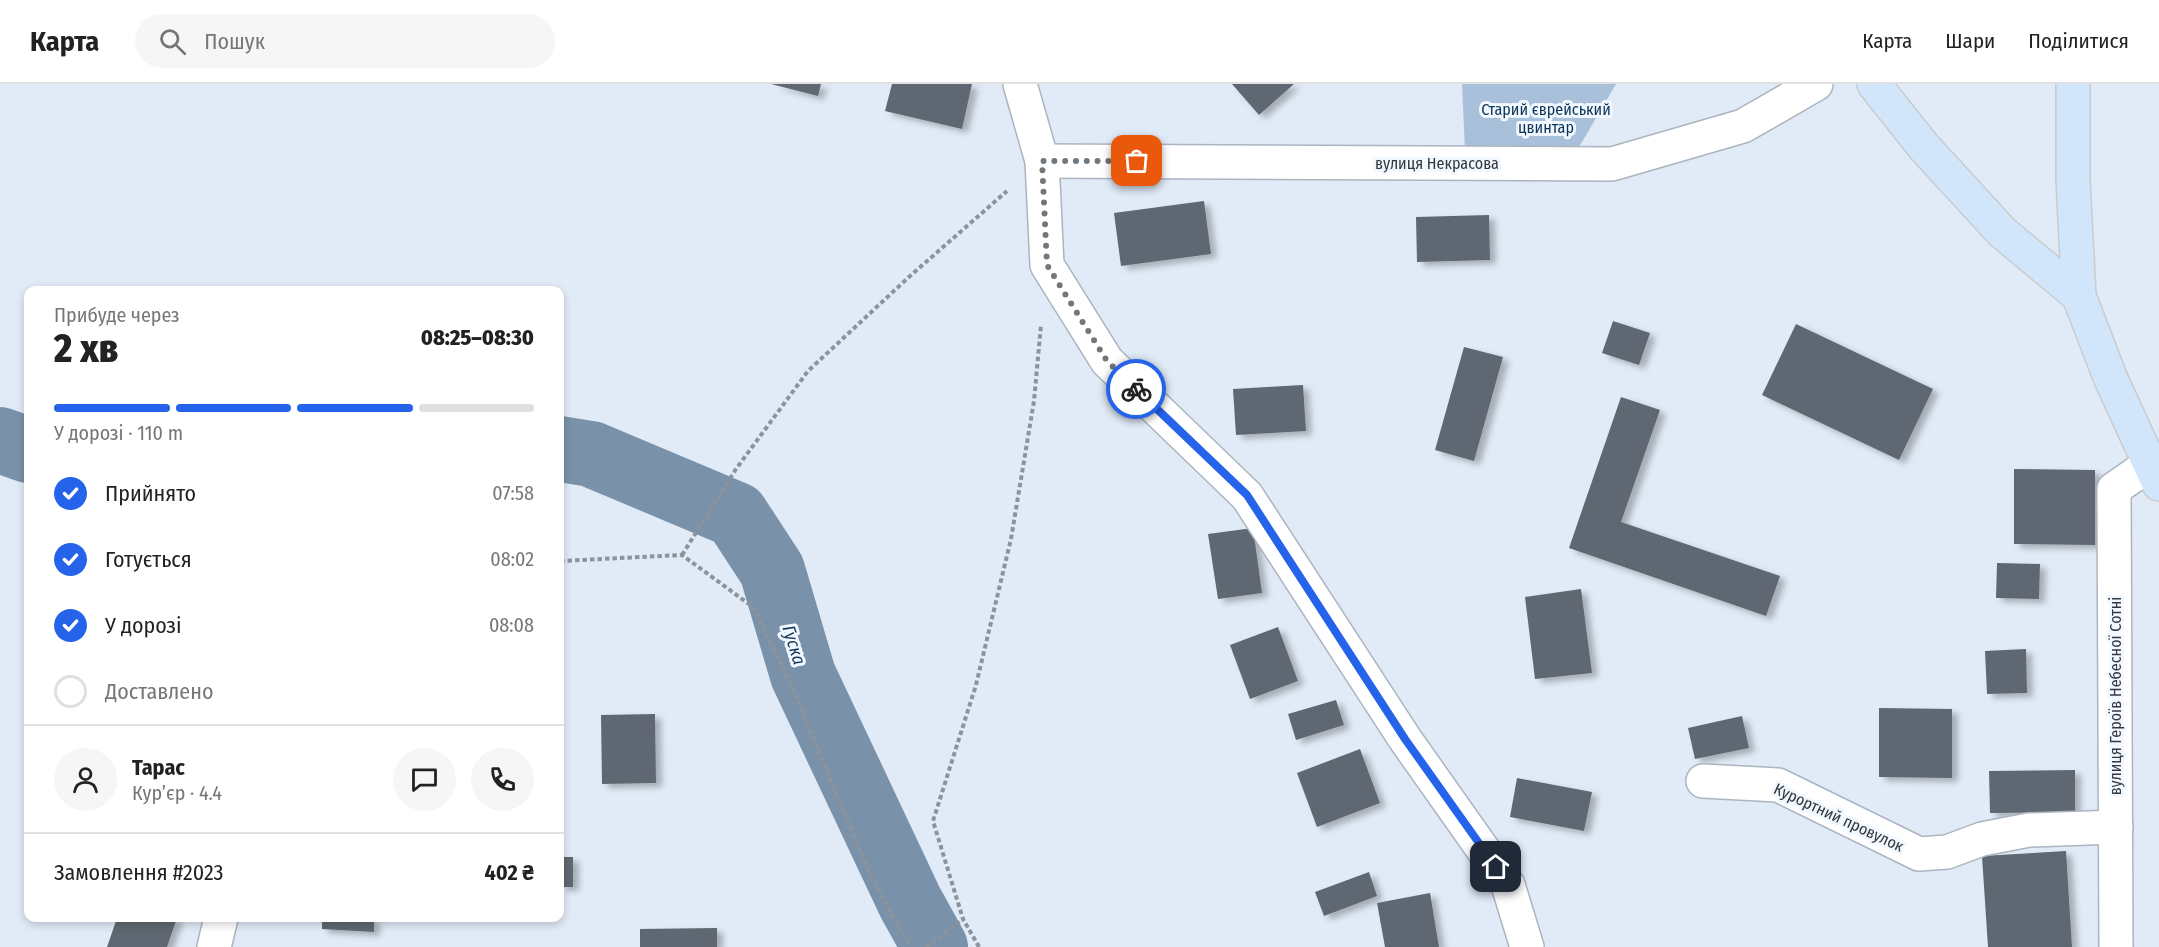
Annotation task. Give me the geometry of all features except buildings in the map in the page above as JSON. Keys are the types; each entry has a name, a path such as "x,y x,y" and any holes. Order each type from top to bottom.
{"main road":[{"path":"1874,84 1924,147 2002,232 2079,296"},
{"name":"вулиця Героїв Небесної Сотні","path":"2073,84 2073,180 2079,296 2110,377 2154,474"}],"street":[{"path":"1020,84 1042,161 1047,265 1107,361 1247,495 1405,739 1508,885 1527,947"},
{"name":"вулиця Некрасова","path":"1042,161 1612,164 1743,126 1816,84"},
{"name":"вулиця Героїв Небесної Сотні","path":"2116,947 2114,489 2154,474"},
{"name":"Курортний провулок","path":"1702,781 1778,785 1919,854 1947,852 1982,839 2029,830 2116,827"},
{"path":"214,947 220,922"}],"path":[{"path":"682,555 736,469 808,371 910,276 1042,161"},
{"path":"980,947 963,919 933,821 976,685 1011,539 1034,401 1041,322"},
{"path":"564,561 682,555 753,607 793,688 869,872 910,947"},
{"path":"926,947 963,919"}],"green space":[{"name":"Старий єврейський цвинтар","path":"1462,84 1616,84 1575,154 1465,151"}],"waterway":[{"name":"Гуска","path":"0,440 24,449"},
{"name":"Гуска","path":"564,450 591,454 736,515 772,570 803,675 910,902 935,947"}],"way so far":[{"path":"1136,389 1107,361 1047,265 1042,161 1137,161"}],"route":[{"path":"1136,389 1247,495 1405,739 1496,867"}]}
